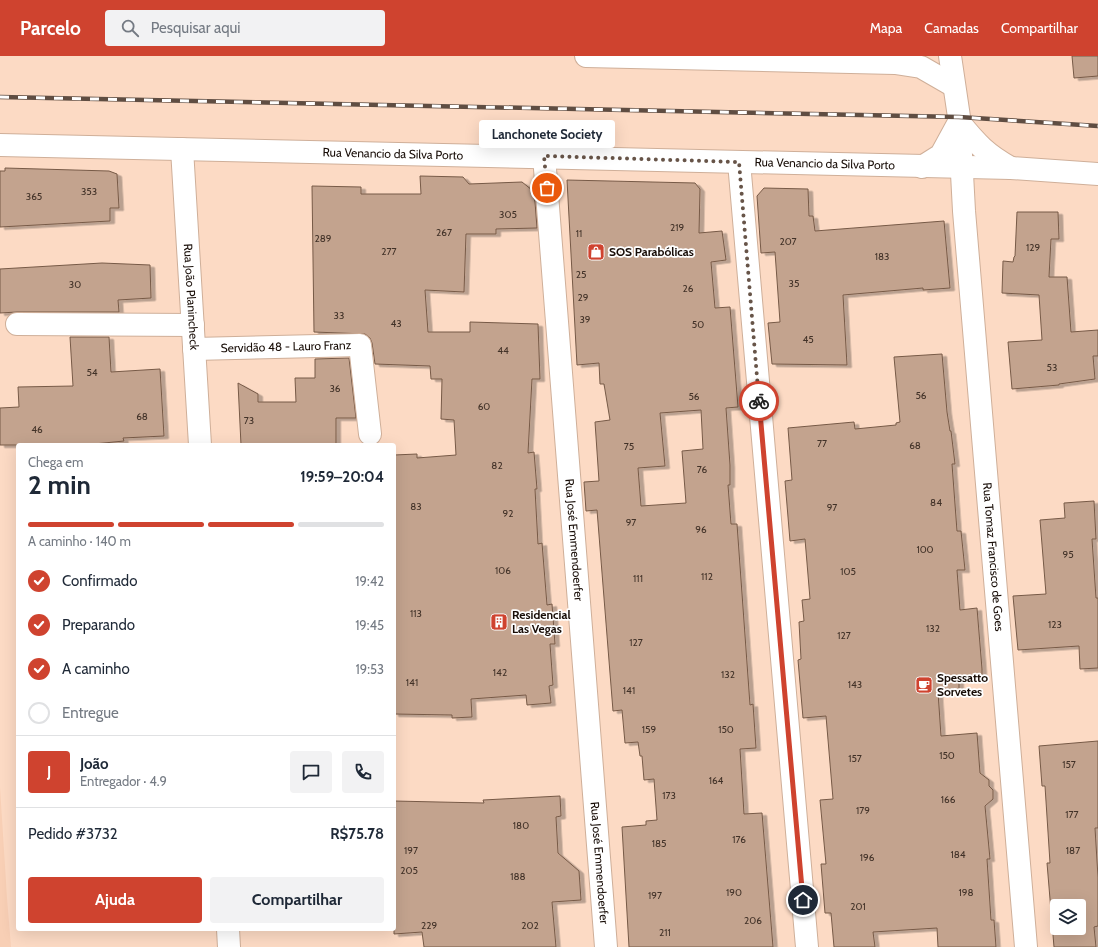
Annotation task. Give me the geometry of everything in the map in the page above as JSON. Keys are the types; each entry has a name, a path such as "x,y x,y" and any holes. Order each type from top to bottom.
{"street":[{"path":"586,56 882,59 921,67 954,86"},
{"name":"Rua Tomaz Francisco de Goes","path":"950,56 960,122 962,168 1026,947"},
{"path":"922,167 941,155 960,122 991,157 1011,168"},
{"name":"Rua Venancio da Silva Porto","path":"0,145 544,156 922,167 1011,168 1098,174"},
{"name":"Rua João Planincheck","path":"182,149 200,443"},
{"name":"Rua José Emmendoerfer","path":"544,156 606,947"},
{"path":"739,162 807,947"},
{"path":"17,324 192,325"},
{"name":"Servidão 48 - Lauro Franz","path":"194,349 360,345 370,434"},
{"path":"228,931 229,947"}],"shaded area":[{"path":"0,787 7,898 11,947 0,947"}],"building":[{"path":"1072,56 1098,56 1098,76 1074,78"},
{"path":"5,168 109,171 117,174 119,208 110,208 110,221 0,227 0,171 5,171"},
{"path":"420,176 463,177 469,184 522,182 532,190 535,202 537,228 496,229 496,234 466,234 464,292 425,290 428,332 470,332 470,322 538,324 540,379 532,379 528,453 534,452 537,489 535,489 538,544 542,543 547,605 552,604 555,644 550,644 553,685 549,686 551,703 527,705 526,695 471,699 472,717 452,718 452,715 396,714 396,455 417,454 417,458 456,455 454,420 441,419 442,379 431,379 430,366 375,364 372,343 370,338 365,334 314,332 312,186 361,187 361,194 421,194"},
{"path":"567,180 695,183 700,189 699,233 722,231 726,260 711,262 715,308 730,307 738,407 726,408 730,465 730,485 728,485 731,524 737,524 750,705 753,704 756,748 740,749 744,814 762,813 773,947 629,947 622,827 646,825 646,821 657,820 654,779 644,780 642,756 640,756 638,742 625,743 622,710 613,711 597,510 586,511 584,482 599,481 595,422 610,420 604,384 600,384 599,363 577,365","holes":["701,410 703,449 682,451 686,503 641,506 638,468 665,466 660,413"]},
{"path":"764,188 808,189 809,216 813,216 815,231 944,221 950,288 923,290 923,288 843,295 847,365 772,364 768,323 780,322 775,252 761,253 757,196"},
{"path":"1017,212 1058,212 1059,239 1051,239 1049,277 1067,277 1071,332 1098,330 1098,356 1093,356 1095,379 1059,385 1012,389 1008,342 1042,340 1039,295 1002,293 1003,261 1013,262 1015,256"},
{"path":"102,263 150,265 151,298 118,300 119,312 0,313 0,269"},
{"path":"70,337 109,337 111,372 160,369 164,436 123,438 124,441 104,443 16,443 16,445 0,445 0,408 19,407 18,387 73,386"},
{"path":"942,354 947,412 955,464 952,464 957,531 961,531 965,570 957,570 960,610 977,608 982,678 959,679 959,690 938,692 941,736 977,733 980,773 989,780 989,786 993,790 993,799 985,806 990,859 987,859 991,920 994,920 996,947 938,947 937,928 873,932 875,947 834,947 831,913 825,913 821,864 826,864 820,800 833,799 826,716 803,718 798,660 801,659 799,622 804,621 802,600 810,599 805,539 790,541 785,481 792,480 788,428 854,422 855,429 896,425 896,423 900,422 894,357"},
{"path":"349,358 356,418 336,418 336,443 241,443 238,383 258,394 258,402 296,402 295,378 315,378 315,359"},
{"path":"1094,501 1096,539 1092,539 1096,598 1098,598 1098,668 1080,669 1079,646 1018,650 1013,596 1046,594 1040,520 1065,518 1064,503"},
{"path":"1098,741 1098,828 1095,828 1098,877 1098,926 1094,927 1096,947 1054,947 1053,935 1086,935 1086,899 1050,899 1047,863 1050,863 1045,786 1042,786 1039,746"},
{"path":"560,796 561,816 556,817 558,853 579,871 581,900 552,902 556,947 424,947 422,932 394,934 394,931 396,931 396,801 484,803 483,800"}],"railway":[{"path":"0,97 959,117 1098,126"}],"way so far":[{"path":"547,188 544,156 739,162 759,401"}],"place":[{"name":"Lanchonete Society","path":"547,188"},
{"name":"SOS Parabólicas","path":"596,252"},
{"name":"Residencial Las Vegas","path":"499,622"},
{"name":"Spessatto Sorvetes","path":"924,685"}],"route":[{"path":"759,401 803,900"}]}
